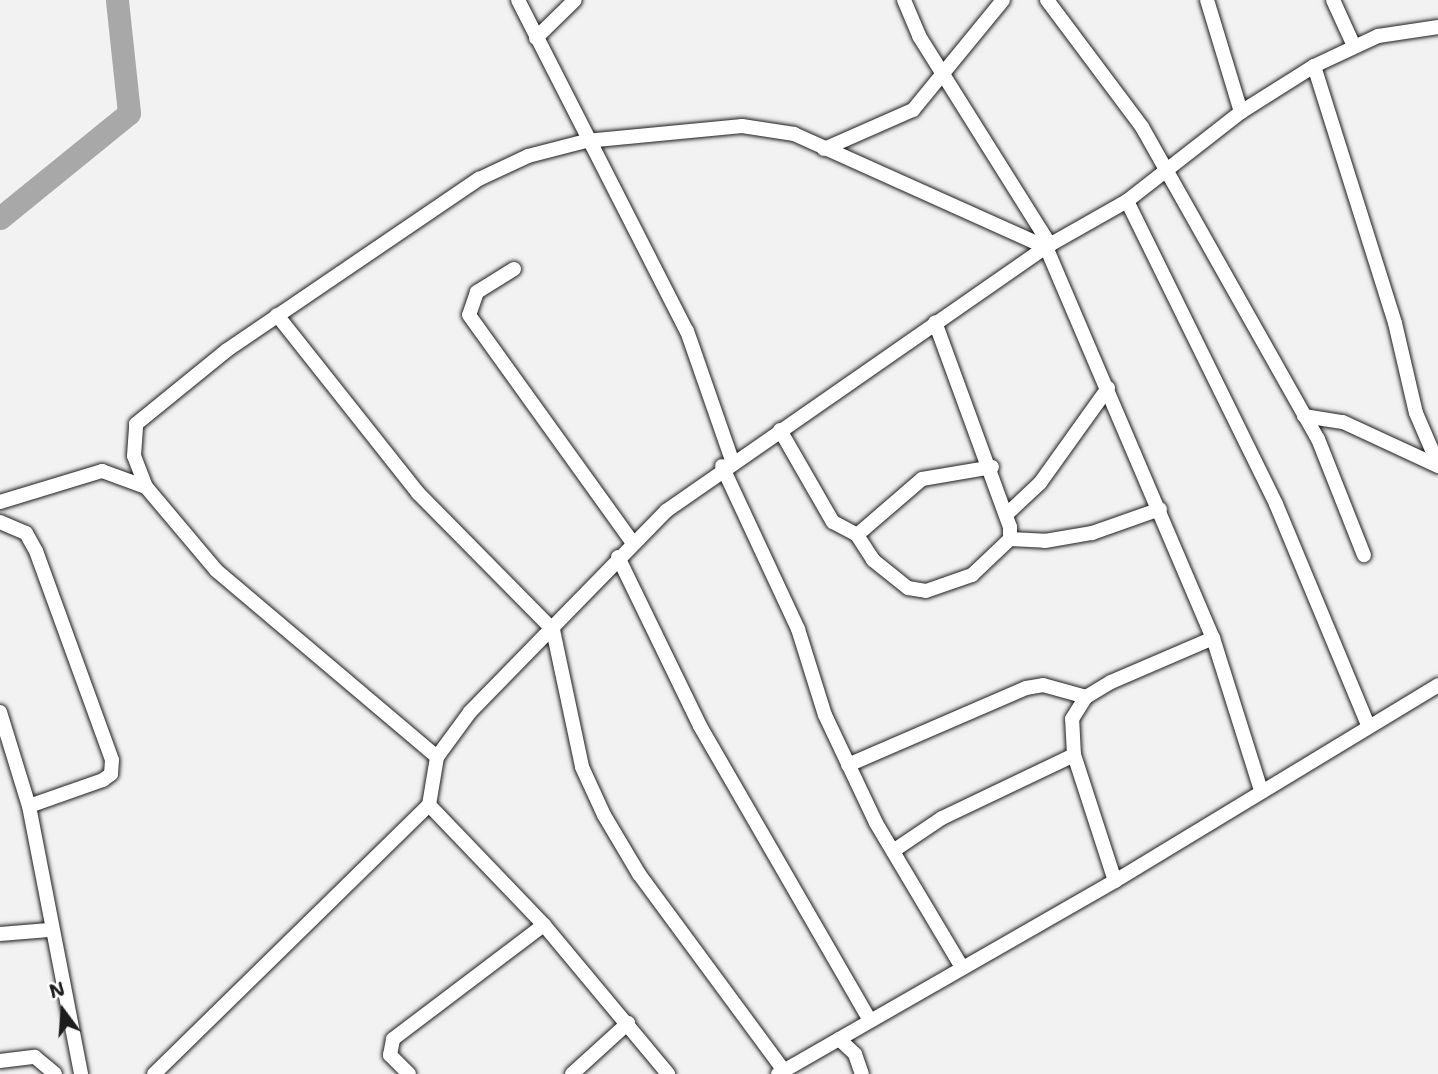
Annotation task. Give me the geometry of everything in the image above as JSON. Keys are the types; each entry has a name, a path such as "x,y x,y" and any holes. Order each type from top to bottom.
{"street":[{"path":"518,0 586,141 634,219 687,331 727,463 798,629 848,765 893,851 962,967"},
{"path":"536,38 575,0"},
{"path":"904,0 944,75 1048,246 1213,638 1261,790"},
{"path":"824,149 890,125 913,110 1003,0"},
{"path":"1047,0 1114,84 1304,416 1364,555"},
{"path":"1207,0 1241,112"},
{"path":"1333,0 1354,46"},
{"path":"154,1074 429,805 437,757 470,712 553,630 618,556 727,463 780,430 1048,246 1127,201 1241,112 1314,66 1354,46 1438,27"},
{"path":"1314,66 1395,323 1416,413 1438,465"},
{"path":"437,757 216,570 146,487 134,456 136,424 277,316 479,179 528,156 586,141 742,126 794,134 1048,246"},
{"path":"1127,201 1276,504 1368,725"},
{"path":"514,269 477,292 469,315 633,543"},
{"path":"277,316 418,493 553,630 582,767 604,815 639,874 781,1072 1115,881 1368,725 1438,685"},
{"path":"935,322 1008,513 1010,538"},
{"path":"1008,513 1040,483 1108,388"},
{"path":"1304,416 1354,426 1438,465"},
{"path":"780,430 832,522 857,535 873,560 908,588 926,591 972,575 1010,538 1045,541 1092,533 1160,509"},
{"path":"857,535 922,478 992,467"},
{"path":"0,502 102,471 146,487"},
{"path":"0,522 26,533 36,551 112,760 111,774 103,780 29,806"},
{"path":"618,556 700,726 870,1021"},
{"path":"1115,881 1074,755 1072,719 1086,697 1213,638"},
{"path":"848,765 1026,688 1043,685 1086,697"},
{"path":"0,712 29,806 49,930 81,1074"},
{"path":"893,851 942,818 1074,755"},
{"path":"429,805 544,925 668,1074"},
{"path":"409,1074 390,1055 393,1039 544,925"},
{"path":"0,934 49,930"},
{"path":"572,1074 628,1023"},
{"path":"839,1039 855,1054 862,1074"},
{"path":"0,1061 35,1057 55,1074"}],"waterway":[{"path":"0,218 129,113 117,0"}]}
